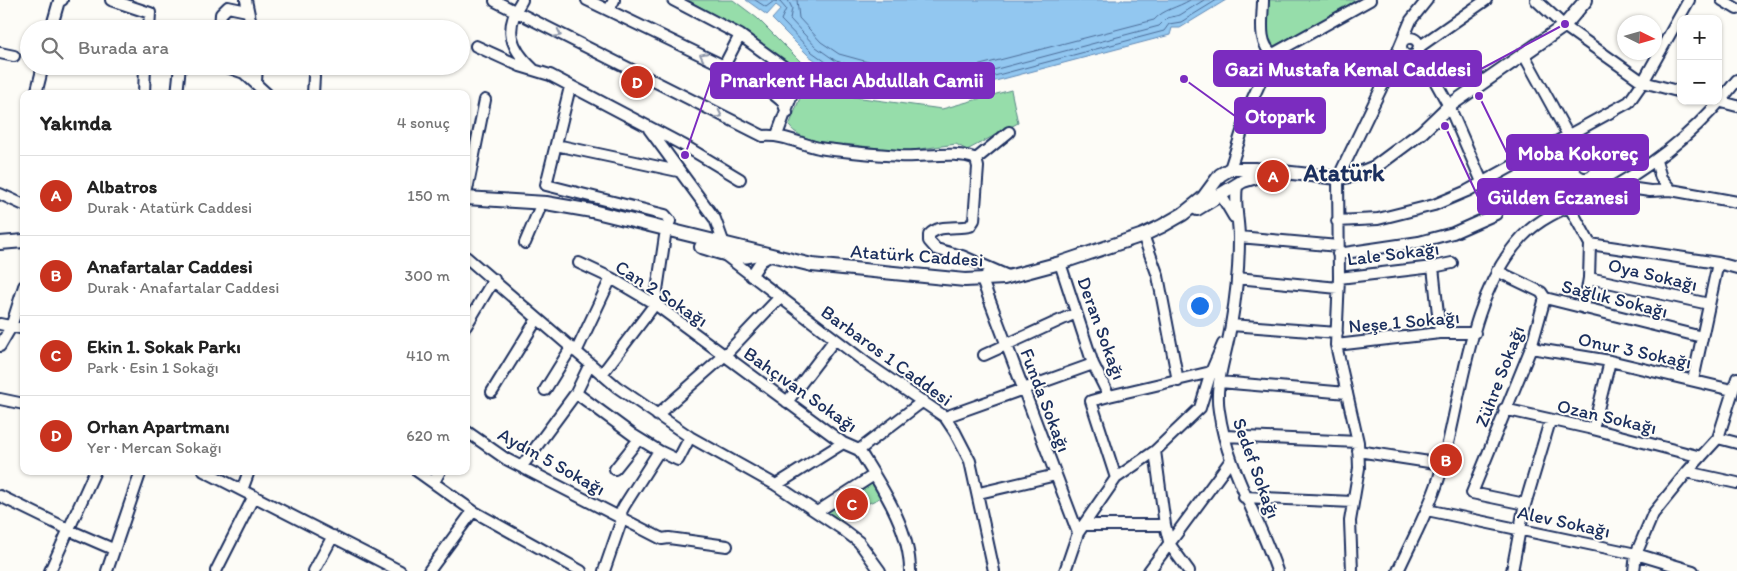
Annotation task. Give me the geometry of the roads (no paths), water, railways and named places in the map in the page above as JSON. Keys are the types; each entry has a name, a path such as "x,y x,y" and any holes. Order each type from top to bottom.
{"main road":[{"path":"1183,214 1203,198 1220,175 1230,170 1255,169 1338,178 1355,175 1375,167 1422,132 1450,106 1564,26 1586,0"},
{"path":"1230,170 1233,172 1237,186"},
{"path":"1183,214 1253,176 1273,172"},
{"path":"1215,181 1216,190 1221,195"},
{"path":"470,196 564,206 724,249"},
{"path":"470,204 539,210 666,232"},
{"name":"Atatürk Caddesi","path":"724,249 812,265 982,276 1010,276 1060,263 1143,235 1183,214"},
{"path":"0,243 20,241"},
{"path":"0,250 20,249"}],"street":[{"path":"53,20 54,12 62,0"},
{"path":"111,0 150,13 150,20"},
{"path":"522,0 515,12 510,33 515,47 534,70"},
{"path":"587,0 724,66 777,95 783,102 786,113"},
{"path":"609,10 614,0"},
{"path":"673,0 740,35 790,72 792,97 777,135"},
{"path":"1264,0 1264,44 1273,54"},
{"path":"1230,170 1252,100 1273,54 1370,0"},
{"path":"1352,571 1350,521 1359,468 1358,447 1336,345 1339,283 1338,178 1388,74 1411,20 1427,0"},
{"path":"1388,74 1486,0"},
{"path":"1536,0 1564,26 1643,82 1677,91"},
{"path":"1337,221 1378,219 1434,205 1467,191 1569,133 1629,102 1643,82 1689,0"},
{"path":"495,1 763,136 777,135 821,148 917,158 962,156 976,159"},
{"path":"1726,1 1737,9"},
{"path":"221,20 221,14 228,7 247,5 250,20"},
{"path":"724,66 740,35"},
{"path":"1239,237 1338,250 1419,242 1453,234 1496,214 1450,106 1416,51 1417,42 1412,38 1407,38 1402,42 1401,48 1404,53 1416,51"},
{"path":"476,46 520,66 550,75 740,179"},
{"path":"0,53 14,56"},
{"path":"1524,54 1586,166"},
{"path":"37,90 40,75"},
{"path":"144,90 145,75"},
{"path":"177,90 179,75"},
{"path":"247,75 264,90"},
{"path":"256,75 256,82"},
{"path":"313,90 314,76"},
{"path":"1722,98 1737,80"},
{"path":"777,95 784,92 790,83"},
{"path":"570,87 546,185 665,215 670,221 666,232 655,304 602,374"},
{"path":"470,176 485,100"},
{"path":"1722,102 1737,106"},
{"path":"1398,571 1427,510 1442,464 1470,346 1497,271 1509,252 1524,235 1542,221 1569,206 1614,186 1656,161 1715,105"},
{"path":"647,127 715,220 724,249"},
{"path":"976,159 1009,132"},
{"path":"556,145 678,170"},
{"path":"976,159 978,167 974,220 970,226 938,229 929,235 931,245 936,249 970,259 982,276"},
{"path":"1656,161 1661,178 1671,190"},
{"path":"1205,389 1213,388 1217,380 1231,325 1237,278 1239,237 1235,201 1237,186"},
{"path":"1614,186 1650,191 1671,190 1737,202"},
{"path":"0,194 20,203"},
{"path":"1221,195 1237,222"},
{"path":"1569,206 1590,244 1589,278 1584,308"},
{"path":"525,243 539,210"},
{"path":"1143,235 1158,276 1178,381"},
{"path":"1590,244 1718,263 1737,268"},
{"name":"Barbaros 1 Caddesi","path":"724,249 751,276 779,298 945,417 970,461 979,492 994,571"},
{"path":"751,276 764,255"},
{"name":"Funda Sokağı","path":"970,259 982,276 1022,390 1056,475 1081,529"},
{"path":"470,260 602,374 690,437 776,485 817,512 859,542 880,571"},
{"name":"Can 2 Sokağı","path":"579,263 611,278 655,304 724,356"},
{"name":"Deran Sokağı","path":"1060,263 1093,364 1109,396 1091,401 1116,478"},
{"name":"Lale Sokağı","path":"1237,278 1339,283 1452,263"},
{"path":"1693,380 1718,263"},
{"path":"1432,267 1440,333"},
{"name":"Sağlık Sokağı","path":"1497,271 1541,292 1545,298 1702,337"},
{"path":"545,390 574,350 611,278"},
{"name":"Oya Sokağı","path":"1589,278 1709,304"},
{"path":"470,319 494,280"},
{"path":"657,415 724,356 779,298"},
{"name":"Zühre Sokağı","path":"1526,504 1472,493 1504,410 1531,348 1545,298"},
{"path":"0,346 11,327 20,299"},
{"path":"984,355 1076,313"},
{"path":"492,392 537,319"},
{"path":"0,324 20,328"},
{"path":"1231,325 1337,333"},
{"name":"Neşe 1 Sokağı","path":"1336,345 1440,333 1475,333"},
{"path":"787,402 835,339"},
{"name":"Onur 3 Sokağı","path":"1531,348 1610,361 1732,390"},
{"name":"Bahçıvan Sokağı","path":"724,356 844,443 859,450"},
{"path":"1593,429 1610,361"},
{"path":"522,466 576,392 590,364"},
{"path":"945,417 1093,364"},
{"path":"1634,571 1636,554 1653,514 1718,438 1737,378"},
{"path":"1065,571 1081,529 1116,478 1156,451 1187,422 1203,403 1205,389 1217,380"},
{"path":"1109,396 1178,381 1217,380 1347,393"},
{"name":"Sedef Sokağı","path":"1217,380 1218,404 1231,460 1244,497 1278,571"},
{"path":"576,392 639,439 678,460 690,437"},
{"path":"0,399 20,403"},
{"path":"910,571 910,552 892,508 859,450 923,401"},
{"path":"1203,403 1209,405 1218,404"},
{"name":"Ozan Sokağı","path":"1504,410 1593,429 1701,458"},
{"path":"1512,571 1526,504 1550,421"},
{"name":"Aydın 5 Sokağı","path":"470,434 506,459 662,539 670,538 727,546"},
{"path":"1225,436 1358,447 1442,464"},
{"path":"1718,438 1737,443"},
{"path":"615,469 639,439"},
{"path":"776,485 844,443"},
{"path":"604,571 622,519 620,512 659,451"},
{"path":"1156,451 1165,525 1170,545 1189,571"},
{"path":"1149,571 1231,460"},
{"path":"1687,472 1737,483"},
{"path":"50,571 93,475"},
{"path":"107,571 140,475"},
{"path":"212,475 333,536 386,567 400,571"},
{"path":"242,490 248,475"},
{"path":"423,475 473,511 581,571"},
{"path":"434,482 438,475"},
{"path":"817,512 874,475"},
{"path":"979,492 1056,475"},
{"path":"216,571 254,496"},
{"path":"0,497 68,530 113,549"},
{"path":"1244,497 1353,502"},
{"name":"Alev Sokağı","path":"1427,510 1636,554 1693,571"},
{"path":"429,571 473,511"},
{"path":"1081,529 1165,525"},
{"path":"314,571 333,536"}],"water":[{"path":"746,0 1226,0 1180,28 1172,28 1170,35 965,89 927,92 885,86 831,71 809,56 772,19 781,9 776,5 767,15"}],"place":[{"name":"Gazi Mustafa Kemal Caddesi","path":"1565,24"},
{"name":"Otopark","path":"1184,79"},
{"name":"Orhan Apartmanı","path":"637,82"},
{"name":"Moba Kokoreç","path":"1479,96"},
{"name":"Gülden Eczanesi","path":"1445,126"},
{"name":"Pınarkent Hacı Abdullah Camii","path":"685,155"},
{"name":"Albatros","path":"1273,176"},
{"name":"Anafartalar Caddesi","path":"1446,460"},
{"name":"Ekin 1. Sokak Parkı","path":"852,504"}],"district":[{"name":"Atatürk","path":"1344,173"}]}
